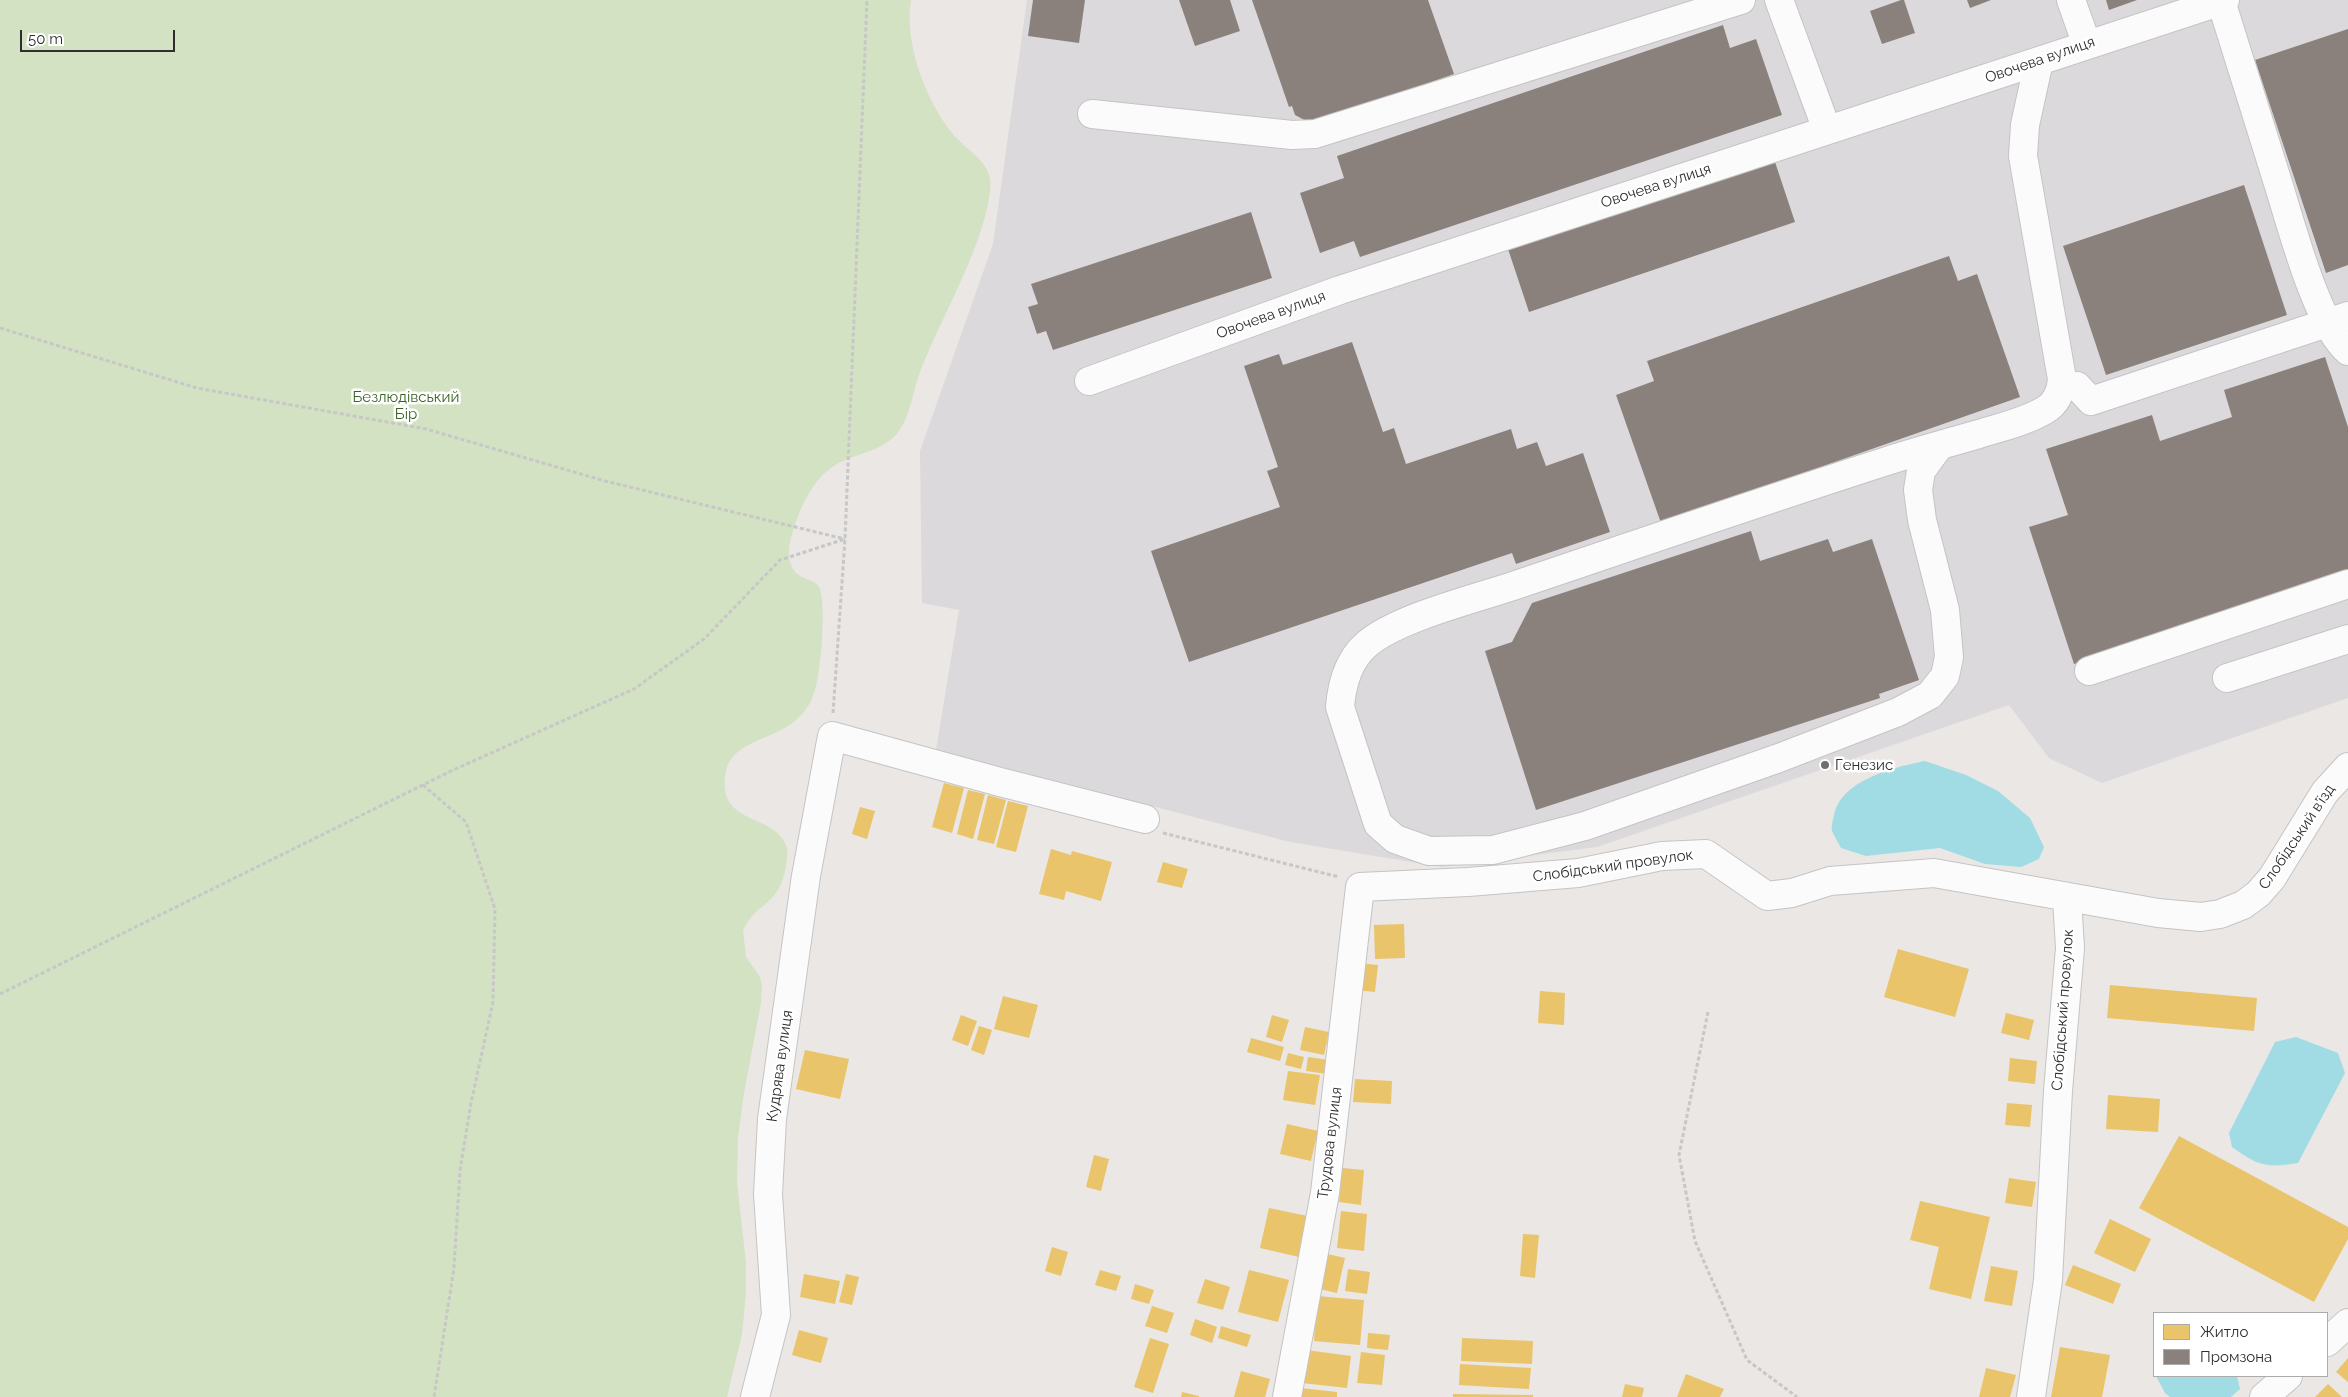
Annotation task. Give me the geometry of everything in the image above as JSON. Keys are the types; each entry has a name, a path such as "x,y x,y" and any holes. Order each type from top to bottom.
{"street":[{"path":"1092,114 1292,135 1315,134 1741,0"},
{"path":"1779,0 1827,130"},
{"path":"2070,0 2087,44"},
{"path":"2223,1 2299,250 2337,319 2342,346 2348,351"},
{"name":"Овочева вулиця","path":"1089,381 1340,290 2223,1"},
{"path":"1940,445 1921,471 1918,490 1922,520 1945,610 1949,657 1945,676 1930,695 1898,712 1780,758 1585,826 1493,850 1429,851 1395,839 1378,824 1340,707 1344,682 1355,658 1366,645 1380,635 1459,604 1940,445 2016,423 2045,410 2055,402 2062,379 2024,156 2026,125 2039,61"},
{"path":"2077,386 2091,401 2337,319"},
{"path":"2089,670 2348,584"},
{"path":"2227,678 2348,639"},
{"path":"832,736 990,780 1145,819"},
{"name":"Кудрява вулиця","path":"755,1397 776,1315 768,1194 772,1119 806,876 832,736"},
{"name":"Слобідський в’їзд","path":"2067,898 2158,913 2201,917 2220,914 2243,905 2258,894 2272,878 2325,792 2348,767"},
{"name":"Слобідський провулок","path":"1360,887 1468,882 1578,873 1662,856 1706,854 1767,896 1792,893 1830,881 1934,873 2067,898 2070,948 2058,1091 2048,1280 2032,1397"},
{"name":"Трудова вулиця","path":"1287,1397 1325,1193 1360,887"},
{"path":"2328,1341 2348,1323"},
{"path":"2264,1397 2287,1377"}],"path":[{"path":"832,736 845,538 867,0"},
{"path":"0,328 197,388 426,429 605,480 845,538"},
{"path":"0,994 423,785 634,689 704,640 780,560 845,538"},
{"path":"423,785 466,822 494,909 493,1002 471,1103 460,1170 454,1268 434,1397"},
{"path":"1145,819 1164,834 1338,876 1360,887"},
{"path":"1708,1012 1679,1154 1695,1241 1747,1360 1797,1397"}],"shaded area":[{"path":"1027,0 2348,0 2348,698 2102,783 2049,758 2009,705 1597,847 1442,867 1290,842 936,750 959,610 922,603 920,451 993,244"}],"green space":[{"name":"Безлюдівський Бір","path":"0,0 911,0 911,34 914,52 925,87 933,104 952,133 984,165 990,182 990,192 979,236 920,372 909,410 899,431 881,446 845,460 826,472 811,489 801,509 791,537 790,563 797,573 816,584 820,589 822,598 823,626 820,659 816,687 811,701 803,713 792,723 780,731 752,743 735,754 729,762 726,771 725,788 729,801 736,810 778,834 787,848 786,866 778,889 749,920 743,930 746,957 760,977 762,986 761,1003 744,1093 738,1137 737,1183 746,1263 746,1294 742,1334 727,1397 0,1397"}],"water":[{"path":"1925,761 1966,775 1998,791 2030,818 2044,847 2039,859 2021,867 1985,864 1940,848 1866,856 1841,848 1832,831 1832,825 1838,804 1847,793 1870,777 1899,767"},
{"path":"2296,1037 2338,1053 2345,1073 2298,1163 2270,1165 2256,1162 2232,1147 2229,1133 2275,1042"},
{"path":"2157,1377 2237,1377 2240,1389 2231,1397 2170,1397 2165,1393"}],"building: Житло":[{"path":"944,783 964,788 952,833 932,827"},
{"path":"968,790 985,794 973,839 957,834"},
{"path":"988,795 1006,800 994,844 977,840"},
{"path":"1008,801 1028,806 1016,852 996,847"},
{"path":"860,807 875,811 867,839 852,834"},
{"path":"1051,849 1071,855 1072,851 1112,862 1101,901 1066,891 1064,900 1039,894"},
{"path":"1163,862 1188,869 1182,888 1157,882"},
{"path":"1404,924 1405,958 1375,959 1374,925"},
{"path":"1898,949 1969,969 1955,1017 1884,997"},
{"path":"1358,963 1378,965 1375,992 1355,990"},
{"path":"2110,985 2257,998 2254,1031 2107,1018"},
{"path":"1540,991 1565,993 1564,1025 1538,1023"},
{"path":"1003,996 1038,1005 1029,1038 994,1029"},
{"path":"2006,1013 2034,1020 2029,1040 2001,1033"},
{"path":"961,1015 977,1021 968,1046 952,1040"},
{"path":"1272,1015 1289,1020 1282,1042 1266,1037"},
{"path":"979,1026 992,1030 984,1055 971,1050"},
{"path":"1305,1027 1329,1032 1324,1055 1300,1050"},
{"path":"1251,1038 1284,1047 1280,1061 1247,1052"},
{"path":"805,1050 849,1059 840,1099 796,1089"},
{"path":"1288,1053 1304,1057 1301,1069 1285,1065"},
{"path":"1308,1057 1329,1060 1327,1074 1306,1071"},
{"path":"2010,1058 2037,1061 2035,1084 2008,1081"},
{"path":"1288,1071 1320,1075 1315,1105 1283,1100"},
{"path":"1355,1079 1392,1081 1391,1104 1353,1102"},
{"path":"2108,1095 2160,1099 2158,1132 2106,1129"},
{"path":"2007,1103 2032,1105 2030,1127 2005,1125"},
{"path":"1287,1124 1318,1131 1311,1161 1280,1154"},
{"path":"2179,1136 2348,1227 2348,1239 2314,1302 2139,1208"},
{"path":"1094,1155 1109,1159 1101,1191 1086,1187"},
{"path":"1342,1168 1364,1170 1361,1205 1339,1202"},
{"path":"2009,1178 2036,1182 2032,1207 2005,1203"},
{"path":"1920,1201 1990,1217 1971,1299 1929,1289 1939,1247 1910,1240"},
{"path":"1269,1208 1312,1217 1303,1258 1260,1248"},
{"path":"1341,1211 1367,1214 1364,1251 1337,1248"},
{"path":"2110,1219 2151,1239 2135,1272 2094,1253"},
{"path":"1523,1234 1539,1235 1535,1278 1520,1276"},
{"path":"1052,1247 1068,1252 1061,1276 1045,1271"},
{"path":"1323,1253 1345,1258 1337,1293 1315,1288"},
{"path":"2073,1265 2121,1284 2113,1304 2065,1285"},
{"path":"1991,1266 2018,1271 2012,1306 1984,1301"},
{"path":"1348,1269 1370,1272 1367,1294 1345,1291"},
{"path":"1100,1270 1121,1276 1116,1291 1095,1285"},
{"path":"1249,1270 1289,1280 1278,1322 1238,1312"},
{"path":"804,1274 840,1281 835,1304 800,1297"},
{"path":"846,1274 859,1277 852,1305 839,1302"},
{"path":"1205,1279 1230,1287 1223,1310 1197,1303"},
{"path":"1135,1284 1154,1290 1149,1304 1131,1299"},
{"path":"1317,1296 1364,1300 1360,1345 1314,1341"},
{"path":"1152,1306 1174,1313 1167,1333 1145,1326"},
{"path":"1195,1319 1217,1327 1212,1343 1190,1335"},
{"path":"1221,1326 1251,1335 1247,1347 1218,1338"},
{"path":"799,1330 828,1338 821,1363 792,1355"},
{"path":"1368,1333 1390,1335 1388,1350 1367,1348"},
{"path":"1150,1338 1169,1344 1153,1393 1134,1387"},
{"path":"1462,1338 1533,1341 1532,1364 1461,1361"},
{"path":"2060,1347 2110,1355 2102,1397 2051,1397"},
{"path":"1306,1350 1351,1356 1347,1388 1302,1383"},
{"path":"1361,1352 1385,1355 1382,1385 1357,1383"},
{"path":"2348,1358 2348,1382 2336,1372"},
{"path":"1460,1364 1531,1368 1529,1389 1459,1385"},
{"path":"1986,1368 2016,1375 2010,1397 1979,1397"},
{"path":"1241,1371 1270,1379 1265,1397 1234,1397"},
{"path":"1686,1374 1724,1389 1720,1397 1677,1397"},
{"path":"1625,1384 1644,1388 1642,1397 1622,1397"},
{"path":"2328,1384 2342,1397 2315,1397"},
{"path":"1300,1388 1337,1392 1337,1397 1298,1397"},
{"path":"1182,1392 1199,1396 1199,1397 1181,1397"},
{"path":"1453,1394 1533,1395 1533,1397 1453,1397"}],"building: Промзона":[{"path":"1033,0 1085,0 1079,43 1028,36"},
{"path":"1179,0 1230,0 1240,31 1195,46"},
{"path":"1252,0 1428,0 1454,74 1312,124 1295,115 1292,106 1289,107"},
{"path":"1904,0 1915,33 1882,44 1870,11"},
{"path":"1967,0 1991,0 1970,8"},
{"path":"2106,0 2137,0 2109,10"},
{"path":"1723,25 1730,48 1756,39 1782,115 1360,257 1354,241 1320,253 1300,193 1344,178 1337,156"},
{"path":"2348,29 2348,265 2326,273 2255,60"},
{"path":"1774,159 1795,222 1529,312 1508,249"},
{"path":"2244,185 2287,315 2106,375 2063,246"},
{"path":"1251,212 1272,278 1053,350 1046,331 1037,334 1028,307 1038,304 1031,284"},
{"path":"1949,256 1958,281 1977,274 2020,397 1661,523 1616,395 1654,381 1647,361"},
{"path":"1352,342 1383,432 1394,428 1406,464 1511,429 1517,449 1537,442 1546,466 1583,453 1610,532 1516,564 1512,553 1189,662 1151,551 1280,507 1267,471 1278,467 1244,366 1279,354 1283,365"},
{"path":"2325,357 2348,427 2348,574 2074,664 2029,527 2068,515 2046,449 2152,415 2160,441 2232,417 2224,390"},
{"path":"1751,531 1760,561 1828,539 1833,552 1872,539 1919,680 1879,694 1880,698 1536,810 1485,651 1512,642 1532,603"}],"place":[{"name":"Генезис","path":"1825,765"}]}
